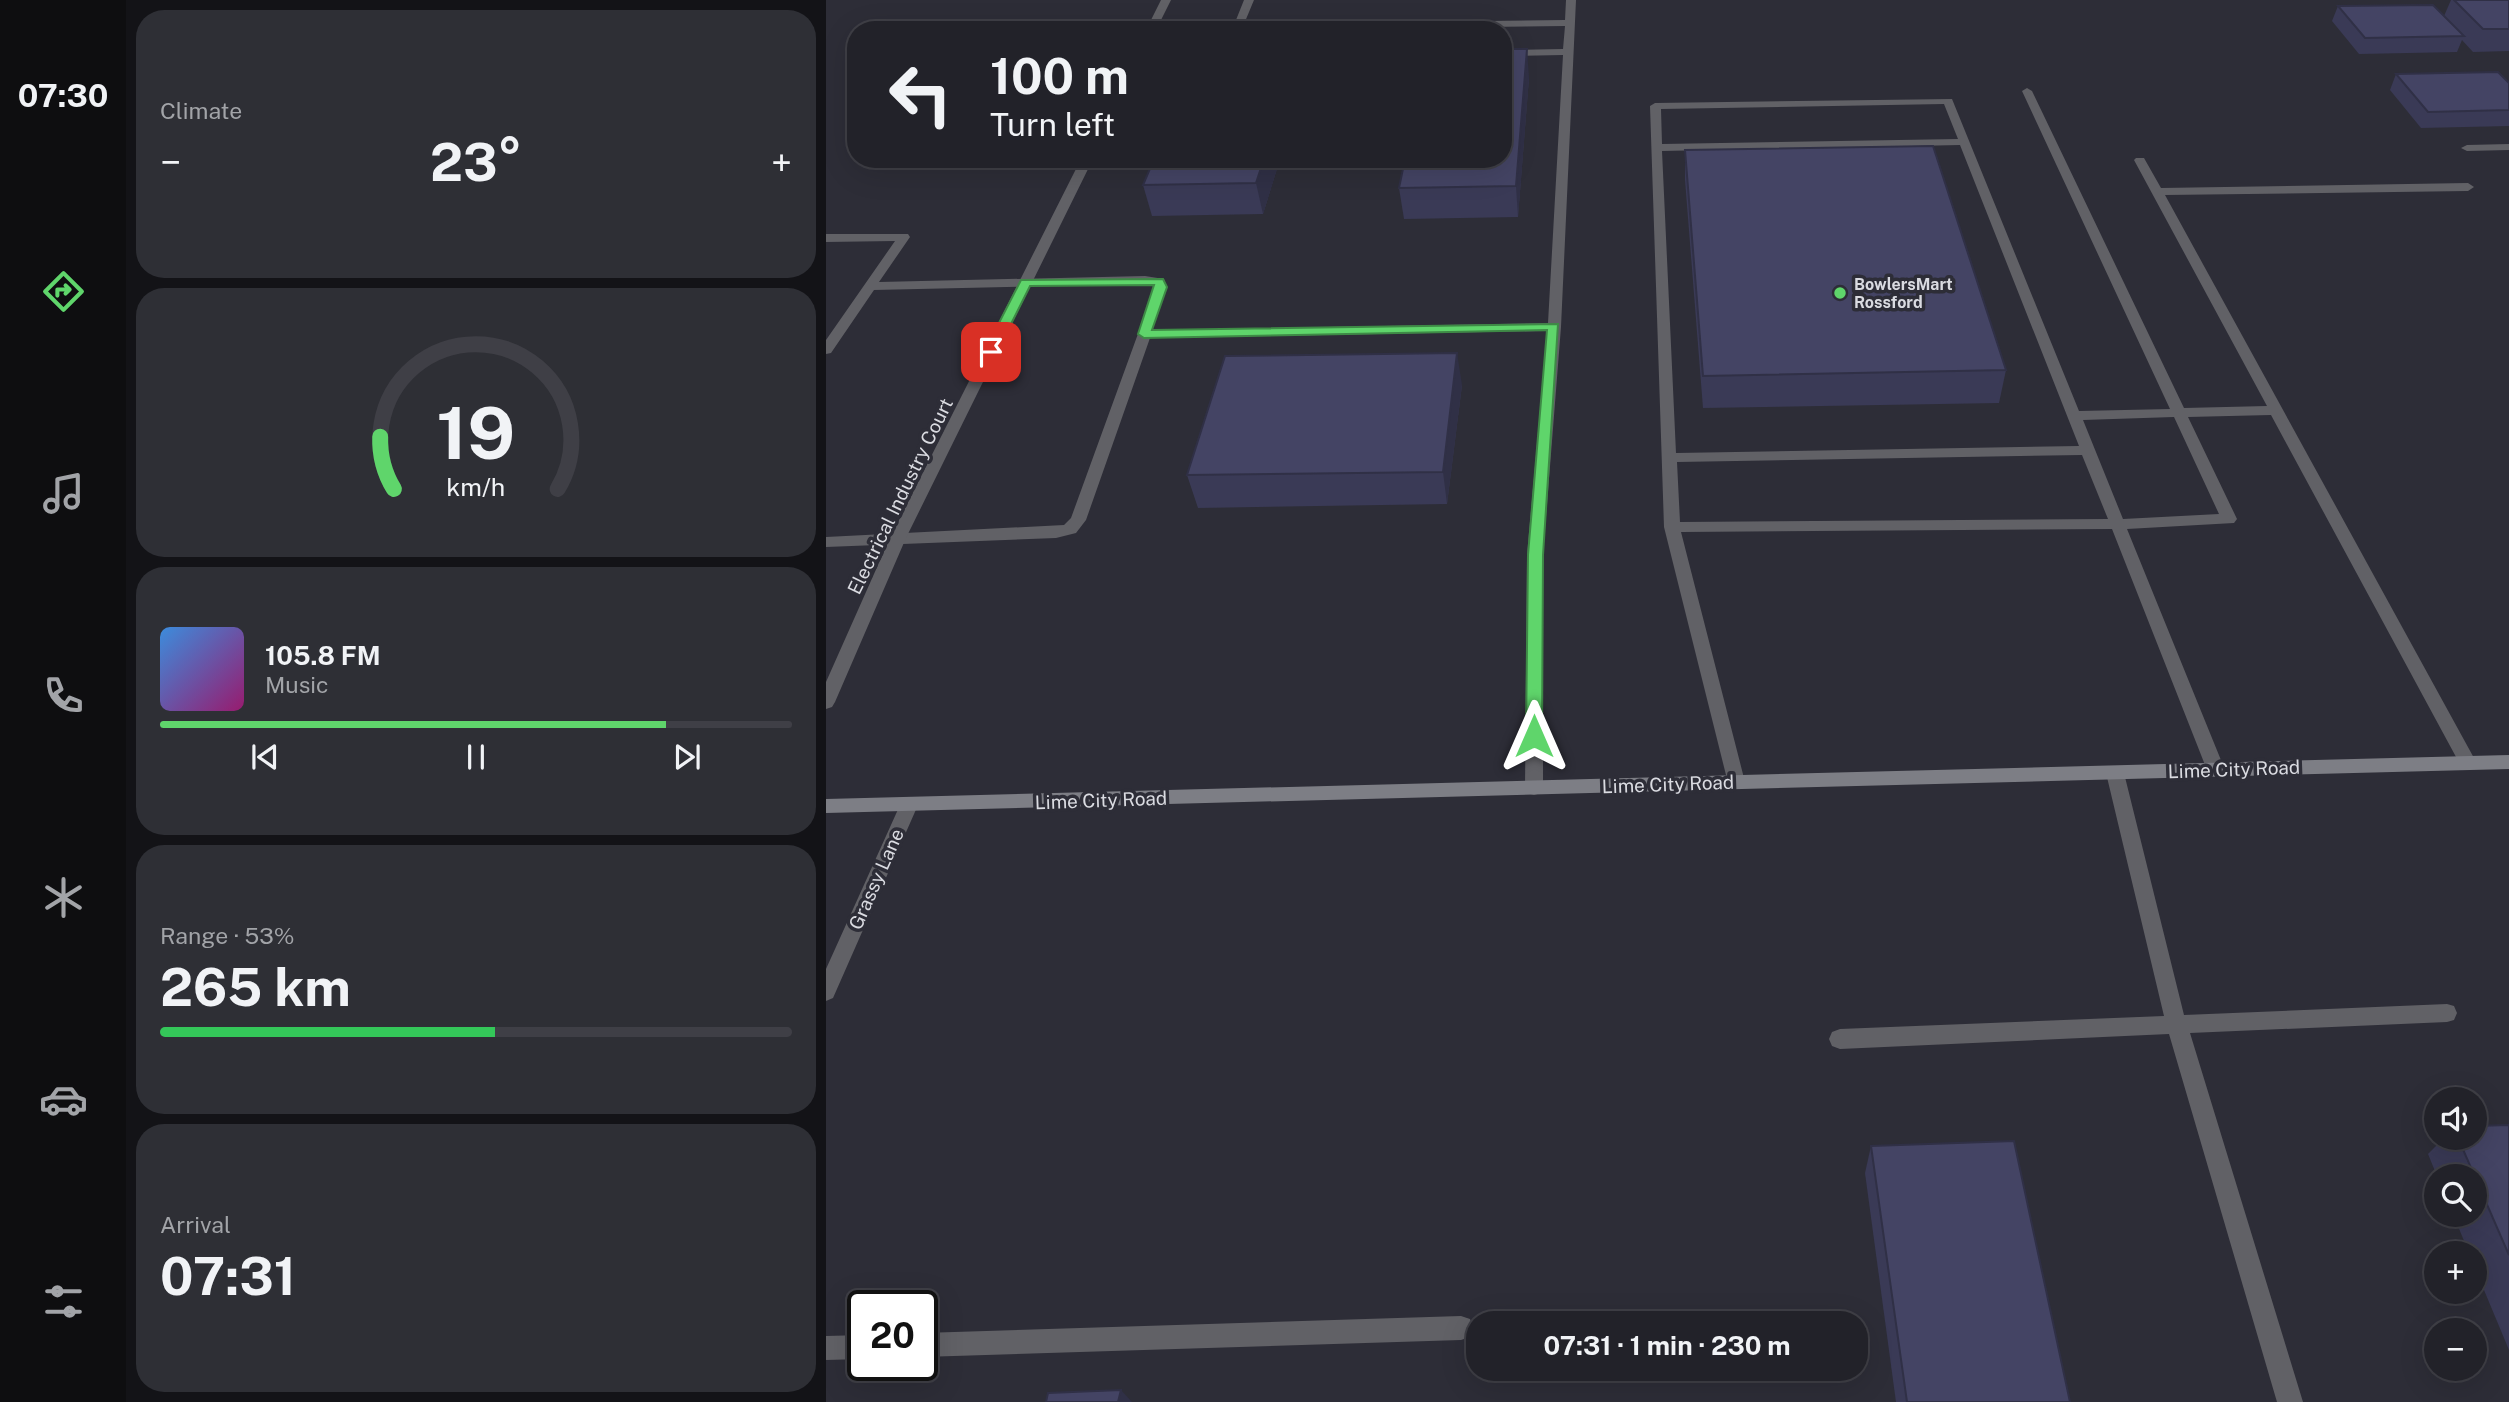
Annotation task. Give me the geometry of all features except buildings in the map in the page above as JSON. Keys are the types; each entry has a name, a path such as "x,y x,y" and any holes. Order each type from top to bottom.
{"street":[{"path":"1156,21 1166,0"},
{"path":"1241,21 1249,0"},
{"path":"1534,788 1535,555 1554,327 1571,0"},
{"path":"1512,24 1570,23"},
{"path":"1512,53 1569,52"},
{"path":"1672,527 2117,524 2228,519 2027,90"},
{"path":"1736,782 1672,527 1655,106 1948,101 2216,770"},
{"path":"1657,148 1964,142"},
{"path":"2467,148 2509,147"},
{"path":"2140,160 2468,763"},
{"name":"Electrical Industry Court","path":"826,702 898,538 1083,168"},
{"path":"2158,192 2468,187"},
{"path":"826,238 904,237 826,350"},
{"path":"826,542 1056,533 1070,529 1078,520 1161,287 1159,282 870,286"},
{"path":"1144,334 1554,327"},
{"path":"2073,416 2278,410"},
{"path":"1669,458 2087,450"},
{"name":"Lime City Road","path":"826,806 2509,762"},
{"path":"2115,773 2176,1023 2290,1402"},
{"name":"Grassy Lane","path":"826,992 909,805"},
{"path":"1840,1039 2446,1013"},
{"path":"938,1344 1461,1328"},
{"path":"826,1348 847,1347"}],"place":[{"name":"BowlersMart Rossford","path":"1840,293"}],"route":[{"path":"991,352 1026,282 1159,282 1161,287 1144,334 1554,327 1535,555 1534,736"}]}
